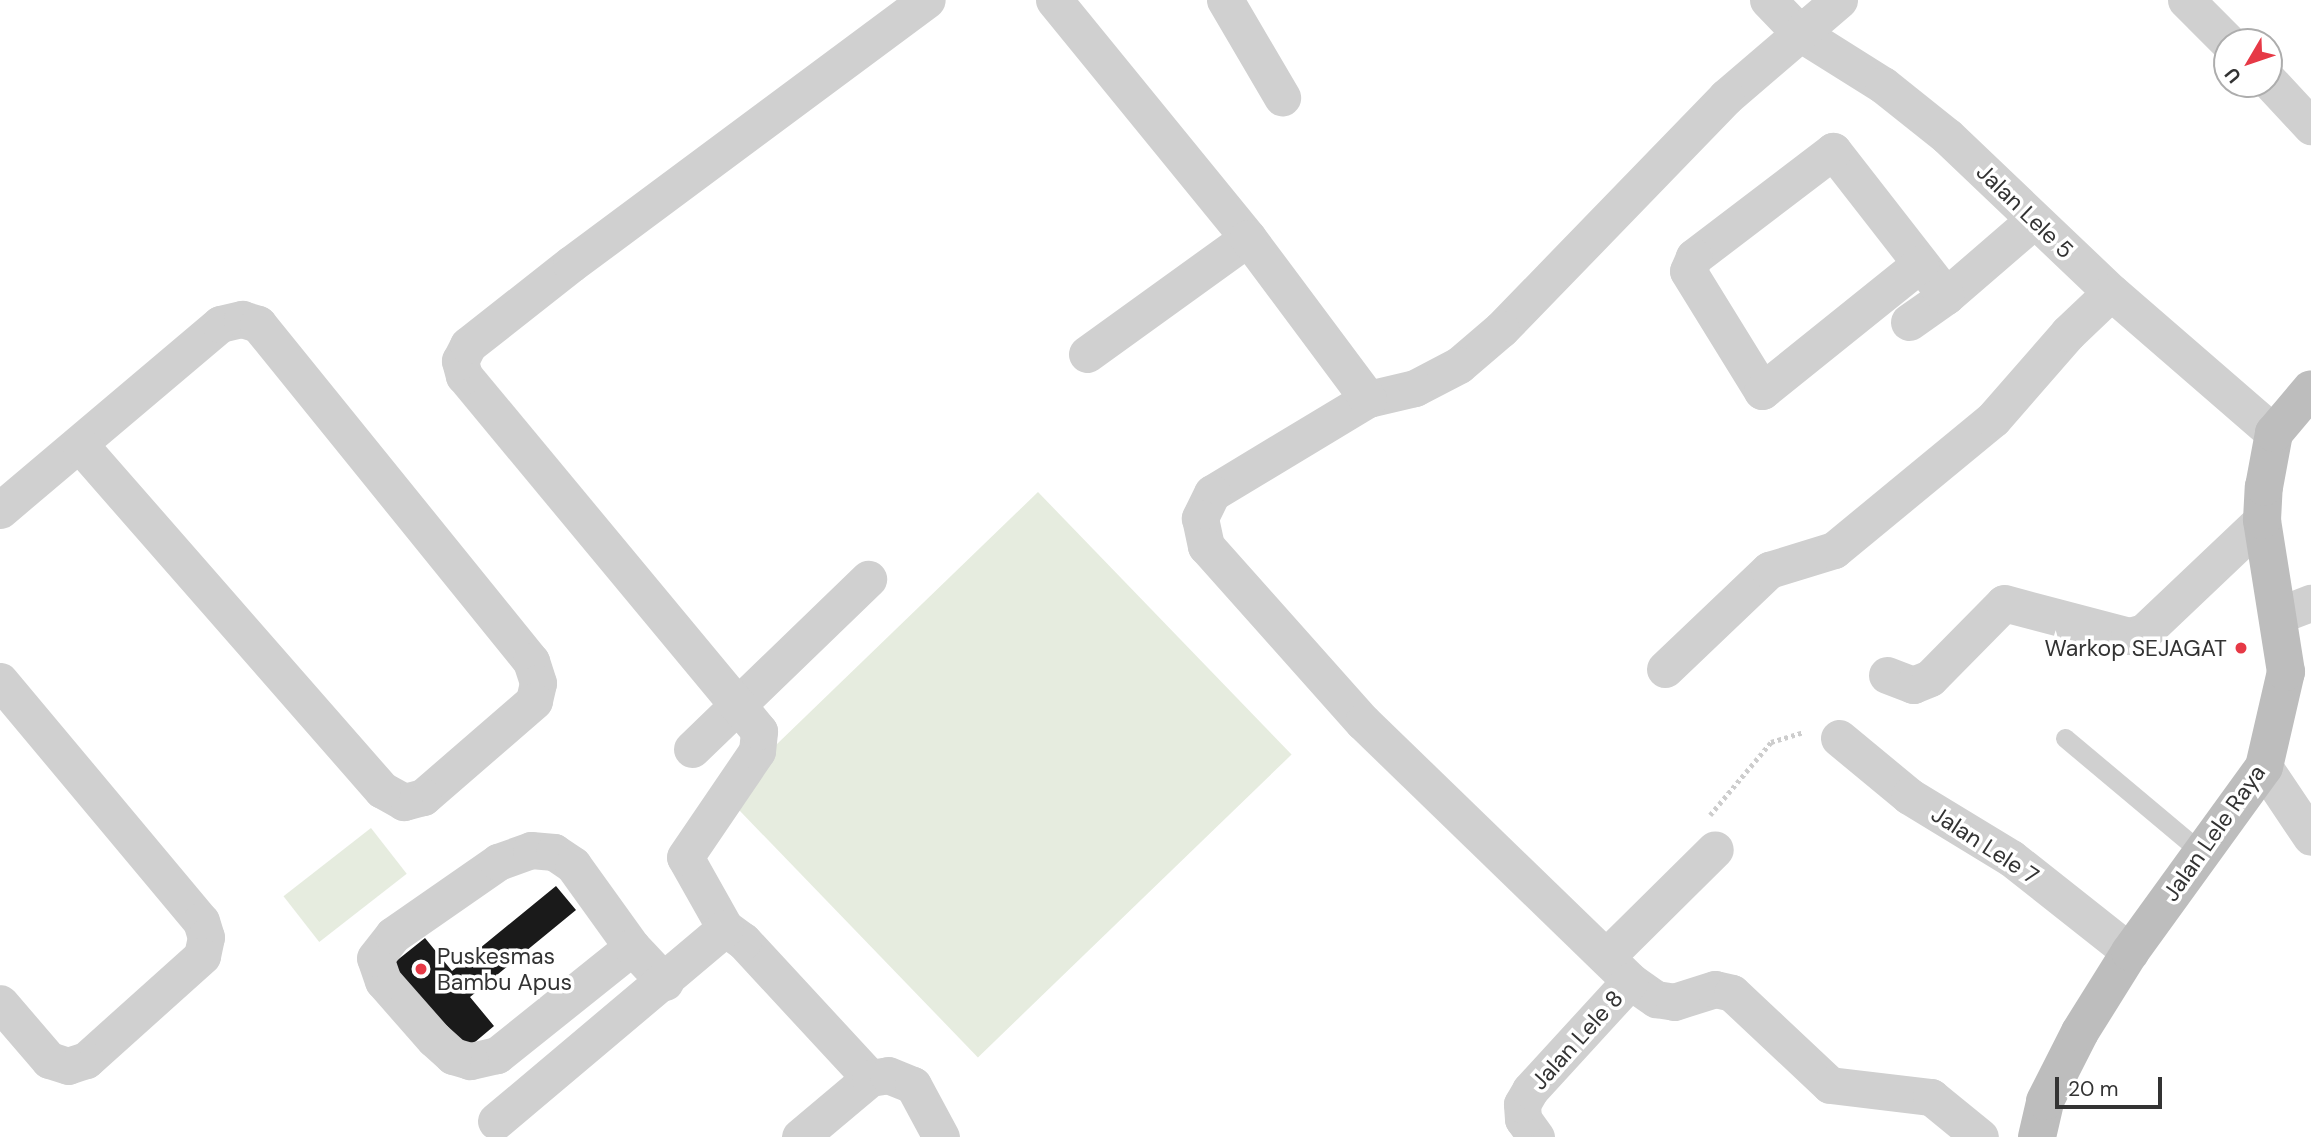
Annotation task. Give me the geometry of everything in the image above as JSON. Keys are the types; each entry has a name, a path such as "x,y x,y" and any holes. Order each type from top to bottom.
{"street":[{"path":"870,1078 743,941 725,928 685,857 757,751 759,731 464,376 460,361 468,345 571,264 927,0"},
{"path":"1054,0 1248,238 1368,399"},
{"path":"1225,0 1282,97"},
{"name":"Jalan Lele 5","path":"1768,0 1800,33 1904,100 2111,292 2274,433"},
{"path":"1839,0 1726,97 1501,329 1459,365 1415,388 1368,399 1212,493 1200,517 1206,546 1363,722 1618,969 1656,999 1674,1002 1715,989 1732,993 1830,1085 1931,1097 1980,1137"},
{"path":"2283,96 2311,126"},
{"path":"1920,264 1762,391 1688,271 1694,257 1833,151 1946,296"},
{"path":"1909,322 1946,296 2034,221"},
{"path":"1087,354 1248,238"},
{"path":"1665,669 1769,570 1834,550 1993,419 2068,333 2111,292"},
{"path":"0,510 81,446 220,324 242,319 258,324 531,661 538,683 534,701 423,797 404,802 382,790 81,446"},
{"path":"2274,433 2311,389"},
{"name":"Jalan Lele Raya","path":"2037,1137 2045,1101 2080,1032 2130,952 2264,767 2278,721 2295,609 2262,520 2274,433"},
{"path":"1887,675 1913,685 1930,678 2004,603 2129,636 2144,632 2262,520"},
{"path":"692,749 735,702 868,579"},
{"path":"0,681 201,921 206,937 202,956 86,1060 68,1066 49,1060 0,1003"},
{"name":"Jalan Lele 7","path":"1839,738 1909,796 2011,858 2130,952"},
{"path":"2264,767 2309,828"},
{"name":"Jalan Lele 8","path":"1536,1137 1523,1119 1522,1104 1530,1090 1618,969 1715,849"},
{"path":"632,947 512,1044 480,1060 453,1056 383,981 376,970 379,949 393,935 498,862 531,850 554,852 573,865 632,947 665,982"},
{"path":"496,1121 665,982 725,928"},
{"path":"512,1044 545,1080"},
{"path":"800,1137 870,1078 888,1075 914,1086 941,1137"}],"lane":[{"path":"2065,738 2201,852"}],"path":[{"path":"1715,849 1710,811 1771,742 1799,732 1839,738"}],"shaded area":[{"path":"1038,492 1292,755 978,1057 724,795"},
{"path":"371,828 407,874 319,942 284,896"}],"building":[{"name":"Puskesmas Bambu Apus","path":"556,886 576,910 470,997 494,1026 462,1053 390,966 425,938 452,971"}],"place":[{"name":"Warkop SEJAGAT","path":"2241,648"},
{"name":"Puskesmas Bambu Apus","path":"421,969"}]}
